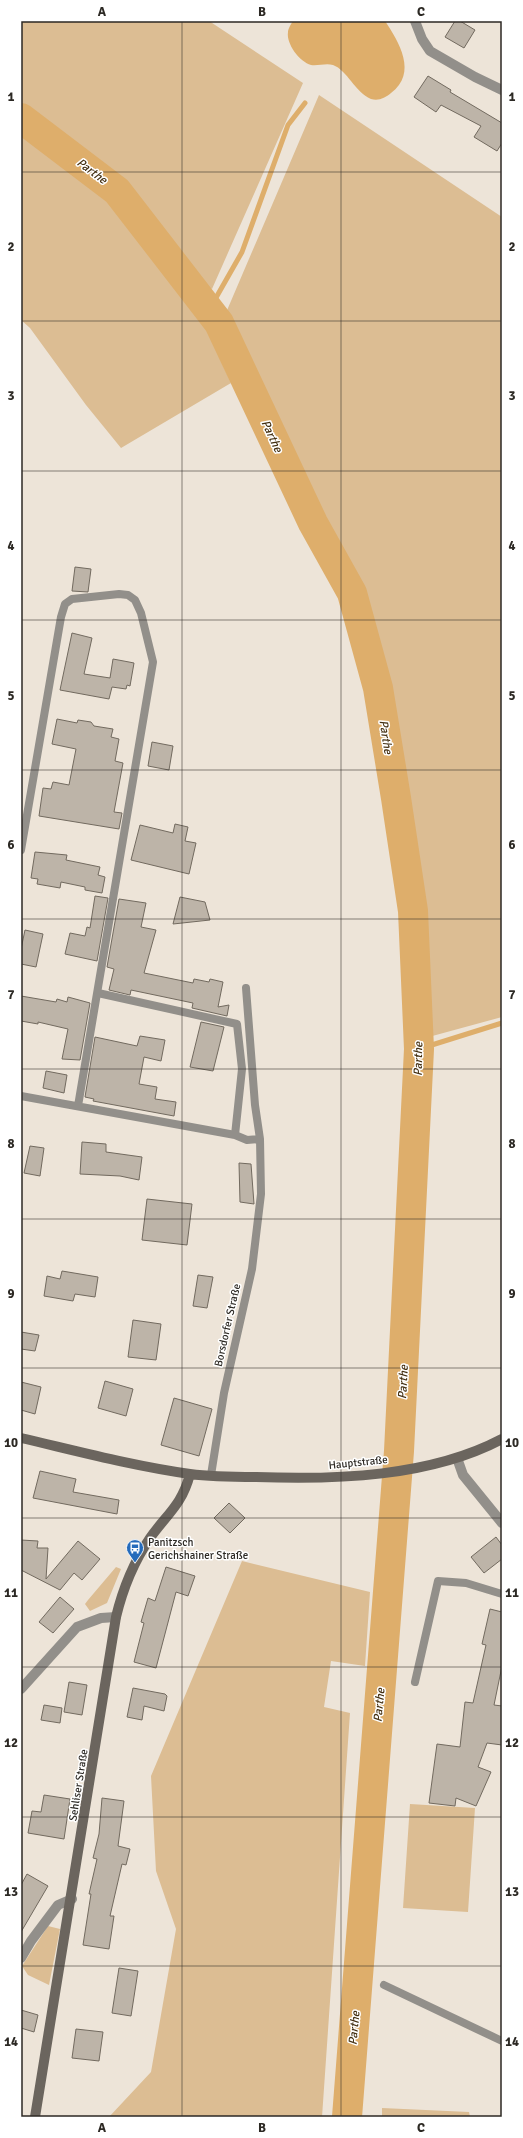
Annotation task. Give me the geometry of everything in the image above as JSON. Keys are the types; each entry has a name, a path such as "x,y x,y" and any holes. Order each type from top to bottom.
{"street":[{"path":"415,21 422,39 430,51 475,77 502,90"},
{"path":"21,1438 190,1474 210,1475"},
{"name":"Hauptstraße","path":"210,1475 290,1479 374,1473 421,1467 457,1458 484,1449 502,1439"},
{"path":"457,1458 463,1475 502,1523"},
{"name":"Sehliser Straße","path":"35,2117 72,1898 116,1617 123,1590 135,1563 151,1537 175,1509 186,1491 190,1474"},
{"path":"21,1689 77,1627 101,1618 116,1617"},
{"path":"21,1958 31,1940 58,1905 72,1898"}],"lane":[{"path":"21,850 61,617 65,604 72,599 119,594 128,595 135,600 141,613 153,662 78,1106"},
{"name":"Borsdorfer Straße","path":"210,1475 224,1393 252,1269 259,1226 261,1194 260,1139 255,1105 246,988"},
{"path":"98,993 237,1024 242,1069 235,1135"},
{"path":"21,1096 235,1135 247,1140 260,1139"},
{"path":"415,1682 438,1581 466,1583 502,1594"},
{"path":"384,1985 502,2041"}],"shaded area":[{"path":"21,21 209,21 303,83 212,289 201,283 177,249 130,197 86,156 21,109"},
{"path":"293,21 385,21 396,38 403,57 405,67 399,85 384,98 377,100 371,99 360,91 343,71 333,65 311,65 302,60 291,47 289,42 288,31"},
{"path":"319,95 502,217 502,1017 425,1038 419,891 388,696 358,588 225,315"},
{"path":"21,127 66,161 115,205 174,272 205,326 231,383 121,448 86,405 30,328 21,320"},
{"path":"242,1561 370,1592 365,1666 331,1661 324,1707 350,1713 322,2117 109,2117 151,2072 176,1929 156,1871 151,1776"},
{"path":"116,1567 121,1569 107,1603 90,1611 85,1604"},
{"path":"410,1804 475,1808 468,1912 403,1908"},
{"path":"48,1926 60,1929 49,1985 28,1975 22,1966"},
{"path":"382,2108 469,2112 470,2117 382,2117"}],"building":[{"path":"455,21 460,21 475,30 464,48 445,37"},
{"path":"428,76 451,90 450,92 502,123 502,143 497,151 474,137 481,126 441,105 436,112 414,97"},
{"path":"75,567 91,569 88,592 72,591"},
{"path":"72,633 92,638 84,674 110,678 113,659 134,663 130,686 127,685 126,689 112,687 109,699 60,690"},
{"path":"57,719 77,723 78,720 91,722 94,726 113,729 111,737 119,739 115,761 123,763 114,812 122,813 119,829 39,816 43,788 51,789 53,782 69,785 76,749 52,744"},
{"path":"152,742 173,746 169,770 148,766"},
{"path":"175,824 188,827 185,841 196,843 189,874 131,860 140,825 173,833"},
{"path":"35,852 67,855 66,860 100,867 98,875 105,877 102,893 85,890 85,887 61,882 60,888 37,884 38,879 31,878"},
{"path":"95,896 108,898 97,961 65,954 70,933 85,936 87,927 90,928"},
{"path":"180,897 205,902 210,920 173,924"},
{"path":"119,899 146,903 141,927 156,930 144,973 193,983 194,979 209,982 210,979 223,982 218,1007 229,1005 227,1016 192,1008 193,1003 131,990 130,995 109,990 114,969 107,967"},
{"path":"25,930 43,934 36,967 21,964 21,949"},
{"path":"21,996 56,1002 57,999 67,1002 68,997 90,1003 80,1060 62,1059 68,1029 38,1022 38,1024 21,1021"},
{"path":"201,1022 224,1027 213,1071 190,1067"},
{"path":"140,1036 165,1040 161,1061 144,1057 139,1084 157,1087 155,1099 176,1102 174,1116 93,1101 94,1099 85,1097 95,1037 137,1046"},
{"path":"46,1071 67,1075 64,1093 43,1088"},
{"path":"82,1142 106,1144 106,1152 142,1157 139,1180 120,1176 80,1174"},
{"path":"30,1146 44,1148 40,1176 24,1173"},
{"path":"239,1163 251,1164 254,1204 240,1202"},
{"path":"147,1199 192,1204 187,1245 142,1240"},
{"path":"62,1271 98,1277 95,1297 75,1294 73,1301 44,1296 47,1276 60,1279"},
{"path":"198,1275 213,1277 207,1308 193,1306"},
{"path":"133,1320 161,1324 156,1360 128,1357"},
{"path":"21,1332 39,1335 35,1351 21,1349"},
{"path":"105,1381 133,1389 126,1416 98,1408"},
{"path":"21,1382 41,1387 35,1414 21,1410"},
{"path":"174,1398 212,1409 199,1456 161,1445"},
{"path":"40,1471 76,1479 73,1492 119,1500 117,1514 33,1498"},
{"path":"229,1503 245,1518 230,1533 214,1518"},
{"path":"496,1537 502,1545 502,1559 484,1573 471,1557"},
{"path":"21,1540 38,1541 37,1548 48,1548 46,1579 78,1541 100,1559 82,1580 74,1573 60,1590 21,1570"},
{"path":"166,1567 195,1576 188,1596 176,1592 156,1668 134,1662 144,1623 141,1622 148,1598 155,1601"},
{"path":"60,1597 74,1609 53,1633 39,1622"},
{"path":"490,1609 502,1612 502,1666 494,1705 502,1706 502,1745 487,1743 478,1767 491,1772 476,1806 456,1798 455,1806 429,1803 437,1744 460,1747 465,1702 473,1703 486,1645 482,1644"},
{"path":"69,1682 87,1685 82,1715 64,1712"},
{"path":"133,1688 165,1694 167,1696 164,1711 144,1706 142,1720 127,1717"},
{"path":"44,1705 62,1708 60,1723 41,1720"},
{"path":"44,1795 70,1799 64,1839 28,1833 32,1811 41,1812"},
{"path":"102,1798 124,1801 118,1846 130,1849 126,1865 122,1864 110,1916 114,1916 109,1949 83,1945 91,1894 89,1894 97,1859 93,1858 99,1834"},
{"path":"27,1874 48,1886 21,1932 21,1885"},
{"path":"119,1968 138,1971 131,2016 112,2013"},
{"path":"21,2010 38,2015 34,2032 21,2028"},
{"path":"76,2029 103,2032 99,2061 72,2058"}],"waterway":[{"path":"209,310 242,252 288,125 305,103"},
{"name":"Parthe","path":"21,118 117,191 219,323 313,523 352,593 378,688 396,798 413,911 419,1049 399,1451 347,2117"},
{"path":"419,1049 502,1023"}],"place":[{"name":"Panitzsch Gerichshainer Straße","path":"135,1563"}]}
